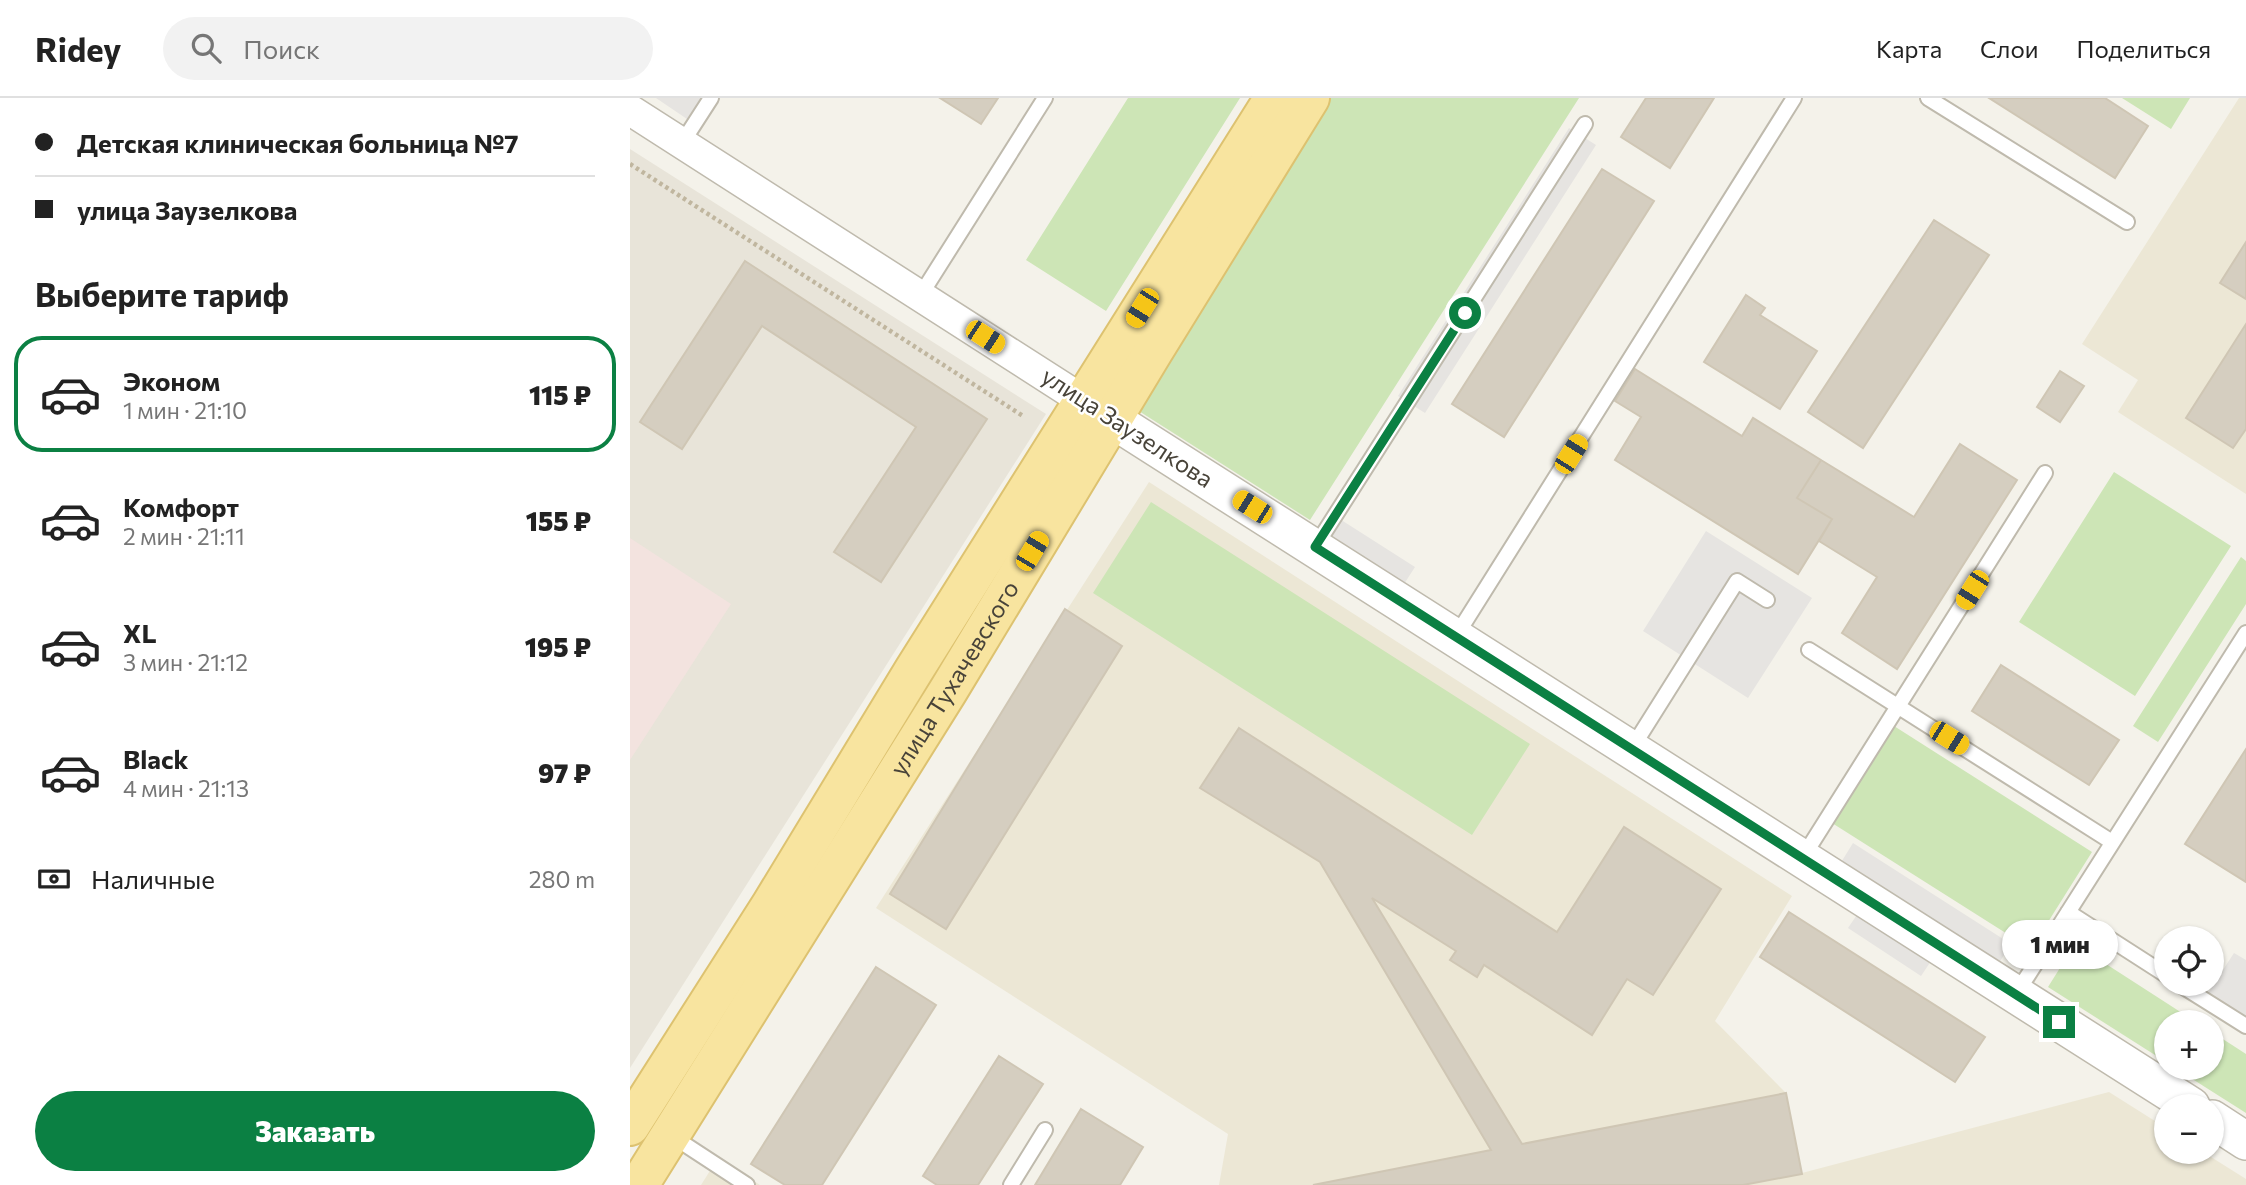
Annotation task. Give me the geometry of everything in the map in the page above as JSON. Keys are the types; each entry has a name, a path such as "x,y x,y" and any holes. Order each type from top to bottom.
{"main road":[{"name":"улица Тухачевского","path":"639,1185 650,1126 948,691 1098,410 1274,98"},
{"name":"улица Тухачевского","path":"1098,410 1310,98"}],"street":[{"name":"улица Заузелкова","path":"630,110 2172,1094"},
{"path":"2224,1127 2246,1141"}],"lane":[{"path":"682,144 711,98"},
{"path":"920,296 1045,98"},
{"path":"1456,636 1794,98"},
{"path":"1928,98 2127,222"},
{"path":"1315,547 1585,124"},
{"path":"1802,858 2045,473"},
{"path":"1632,749 1737,581 1767,600"},
{"path":"2015,994 2246,633"},
{"path":"1809,650 2112,842"},
{"path":"2068,912 2154,967"},
{"path":"2198,996 2246,1026"},
{"path":"650,1126 747,1185"},
{"path":"1011,1185 1045,1130"}],"path":[{"path":"630,164 1023,416"}],"shaded area":[{"path":"656,98 701,98 687,119"},
{"path":"2239,98 2246,98 2246,494 2118,412 2138,380 2082,344"},
{"path":"1569,128 1596,145 1425,413 1398,396"},
{"path":"630,149 1046,414 630,1068"},
{"path":"1149,482 1792,896 1715,1021 1786,1093 1802,1173 2109,1092 2154,1120 2154,1164 2222,1164 2246,1179 2246,1185 1219,1185 1228,1134 876,908"},
{"path":"1335,516 1415,567 1395,598 1315,547"},
{"path":"1706,531 1812,598 1748,698 1643,631"},
{"path":"630,538 731,604 630,760"},
{"path":"1853,843 2011,944 1990,977 1941,946 1921,976 1848,928 1867,900 1832,877"},
{"path":"2234,953 2246,960 2246,1026 2204,999 2206,996 2224,996 2224,968"},
{"path":"718,1158 760,1185 701,1185"}],"green space":[{"path":"1128,98 1240,98 1106,311 1026,260"},
{"path":"1328,98 1579,98 1310,520 1131,406"},
{"path":"2122,98 2190,98 2171,129"},
{"path":"2114,472 2231,546 2135,696 2019,622"},
{"path":"1151,502 1530,744 1472,835 1093,593"},
{"path":"2241,557 2246,561 2246,604 2158,742 2133,726"},
{"path":"1894,726 2092,852 2031,949 1832,823"},
{"path":"2075,944 2177,1010 2154,1010 2154,1054 2048,987"},
{"path":"2224,1040 2246,1054 2246,1113 2224,1099 2224,1094 2216,1094 2194,1080 2224,1080"}],"building":[{"path":"940,98 998,98 981,124"},
{"path":"1646,98 1714,98 1670,168 1621,137"},
{"path":"1989,98 2105,98 2148,126 2115,178"},
{"path":"1602,169 1654,201 1504,437 1452,404"},
{"path":"1934,220 1989,255 1863,448 1808,412"},
{"path":"2246,242 2246,299 2220,283"},
{"path":"745,261 987,419 881,582 834,552 916,427 762,326 682,449 640,422"},
{"path":"1746,295 1765,308 1760,315 1817,351 1780,409 1704,362"},
{"path":"2246,324 2246,429 2233,448 2186,418"},
{"path":"1635,369 1742,436 1753,418 1821,460 1797,498 1832,519 1798,574 1615,460 1641,417 1615,401"},
{"path":"2060,371 2084,386 2060,422 2037,407"},
{"path":"1960,444 2017,480 1897,669 1842,633 1877,577 1819,541 1832,519 1797,498 1821,460 1914,517"},
{"path":"1065,609 1122,646 946,929 890,894"},
{"path":"2001,665 2119,740 2089,785 1972,711"},
{"path":"1239,728 1557,932 1624,827 1721,889 1653,995 1627,979 1592,1035 1484,965 1477,977 1450,960 1456,951 1372,898 1522,1144 1786,1093 1802,1174 1743,1185 1313,1185 1491,1150 1320,862 1200,788"},
{"path":"2246,749 2246,882 2185,844"},
{"path":"1789,912 1985,1037 1955,1082 1760,957"},
{"path":"876,967 936,1005 822,1185 785,1185 751,1164"},
{"path":"999,1056 1043,1084 978,1185 937,1185 923,1176"},
{"path":"1081,1109 1143,1147 1120,1185 1035,1185"}],"route":[{"path":"1465,313 1315,547 2059,1022"}]}
